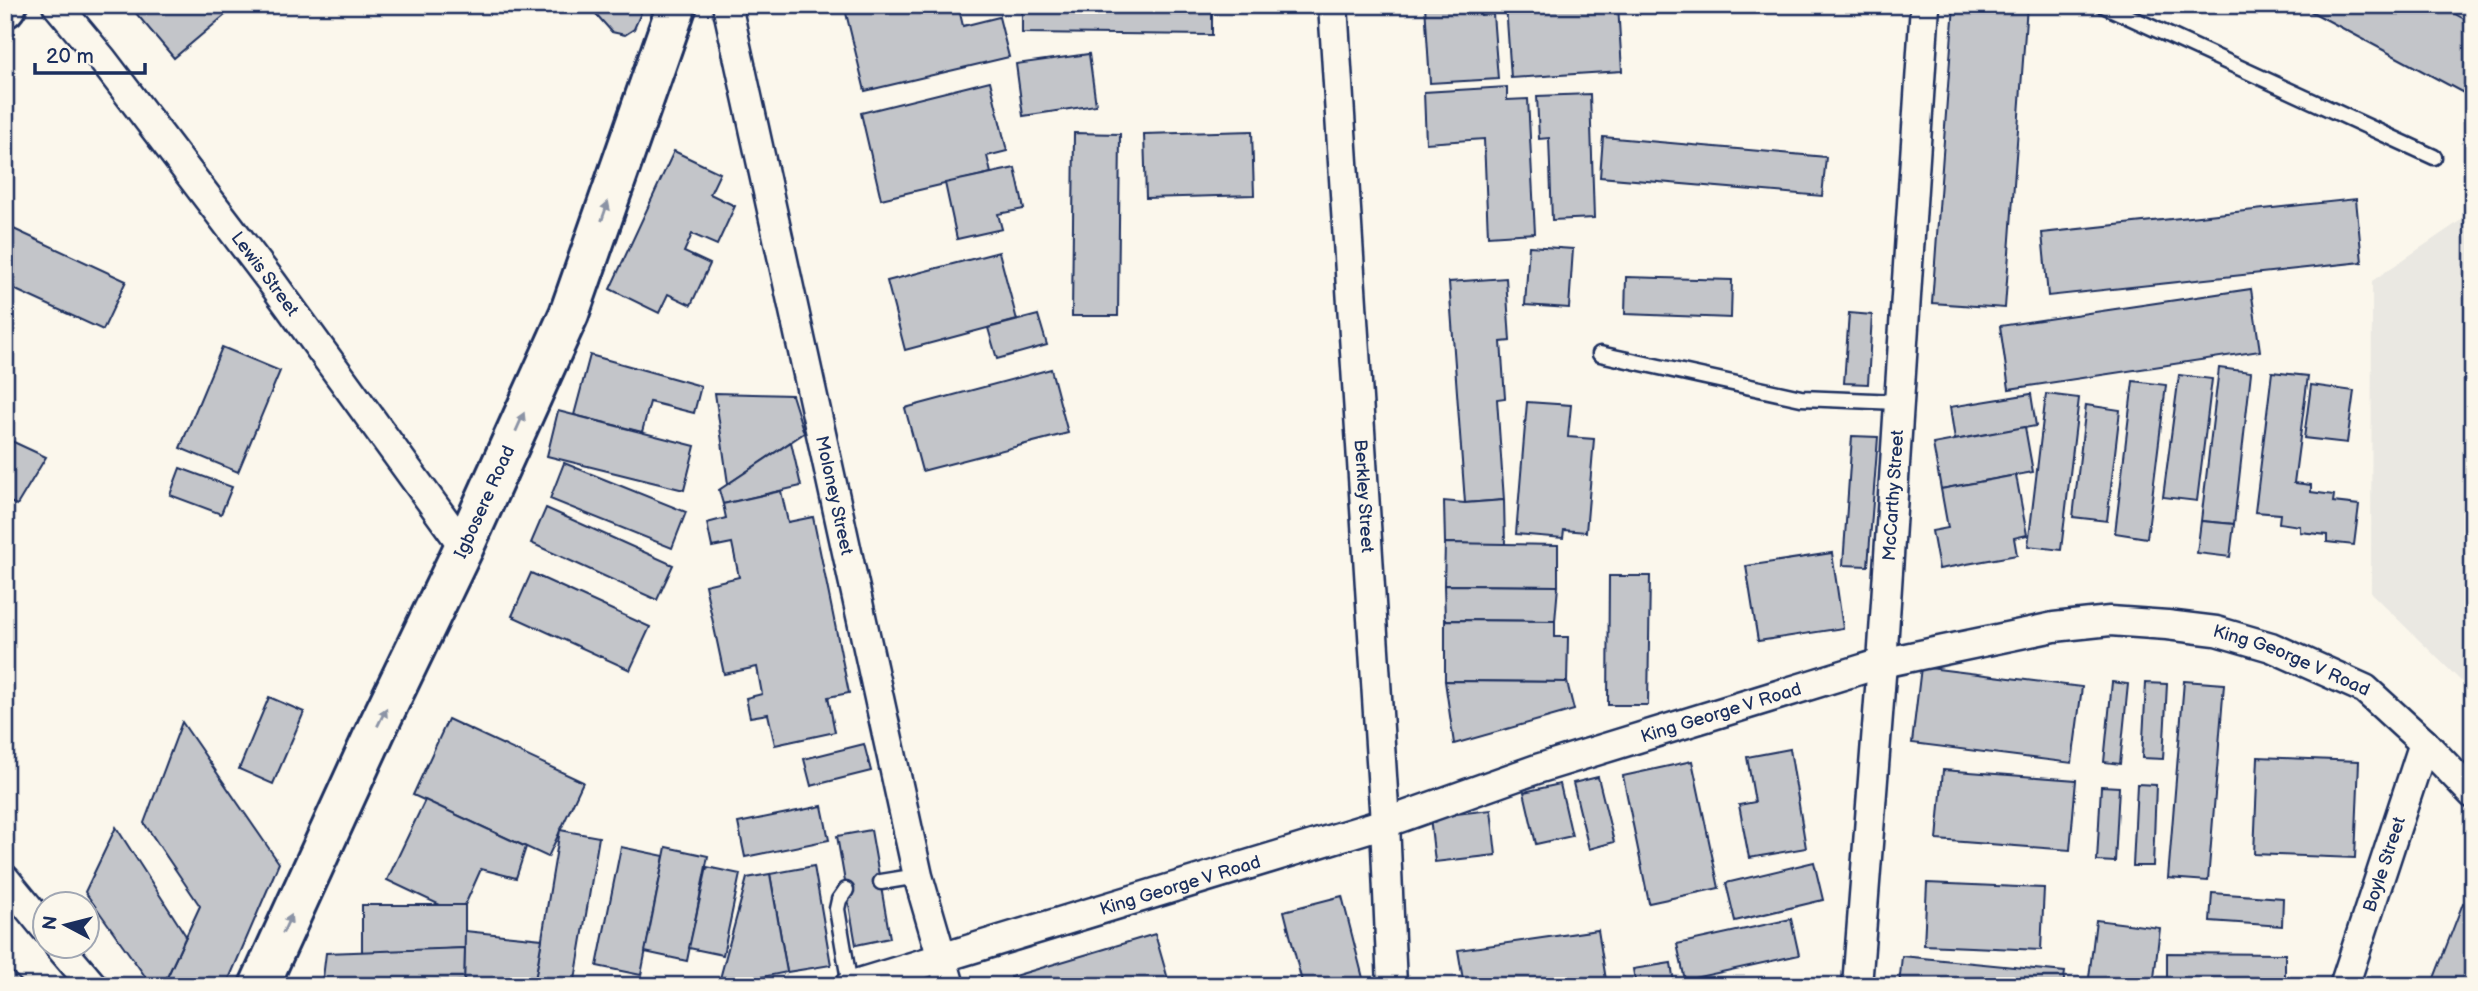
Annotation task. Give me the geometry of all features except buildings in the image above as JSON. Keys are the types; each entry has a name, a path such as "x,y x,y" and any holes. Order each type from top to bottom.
{"main road":[{"name":"Igbosere Road","path":"259,986 376,730 464,547 569,314 677,5"}],"street":[{"name":"Lewis Street","path":"58,5 271,281 464,547"},
{"name":"Moloney Street","path":"727,5 918,876 950,986"},
{"name":"Berkley Street","path":"1333,5 1385,823 1392,986"},
{"name":"McCarthy Street","path":"1857,986 1882,663 1925,5"},
{"name":"King George V Road","path":"849,986 1385,823 1537,769 1882,663 2054,627 2110,621 2216,631 2271,647 2365,689 2424,743 2473,794"},
{"name":"Boyle Street","path":"2344,986 2424,743"},
{"path":"5,878 32,912"},
{"path":"71,960 93,986"}],"lane":[{"path":"2103,5 2434,157"},
{"path":"1600,354 1801,398 1898,402"},
{"path":"881,882 918,876"},
{"path":"846,890 837,909 849,986"}],"shaded area":[{"path":"2473,212 2473,679 2466,686 2371,593 2372,281"}]}
